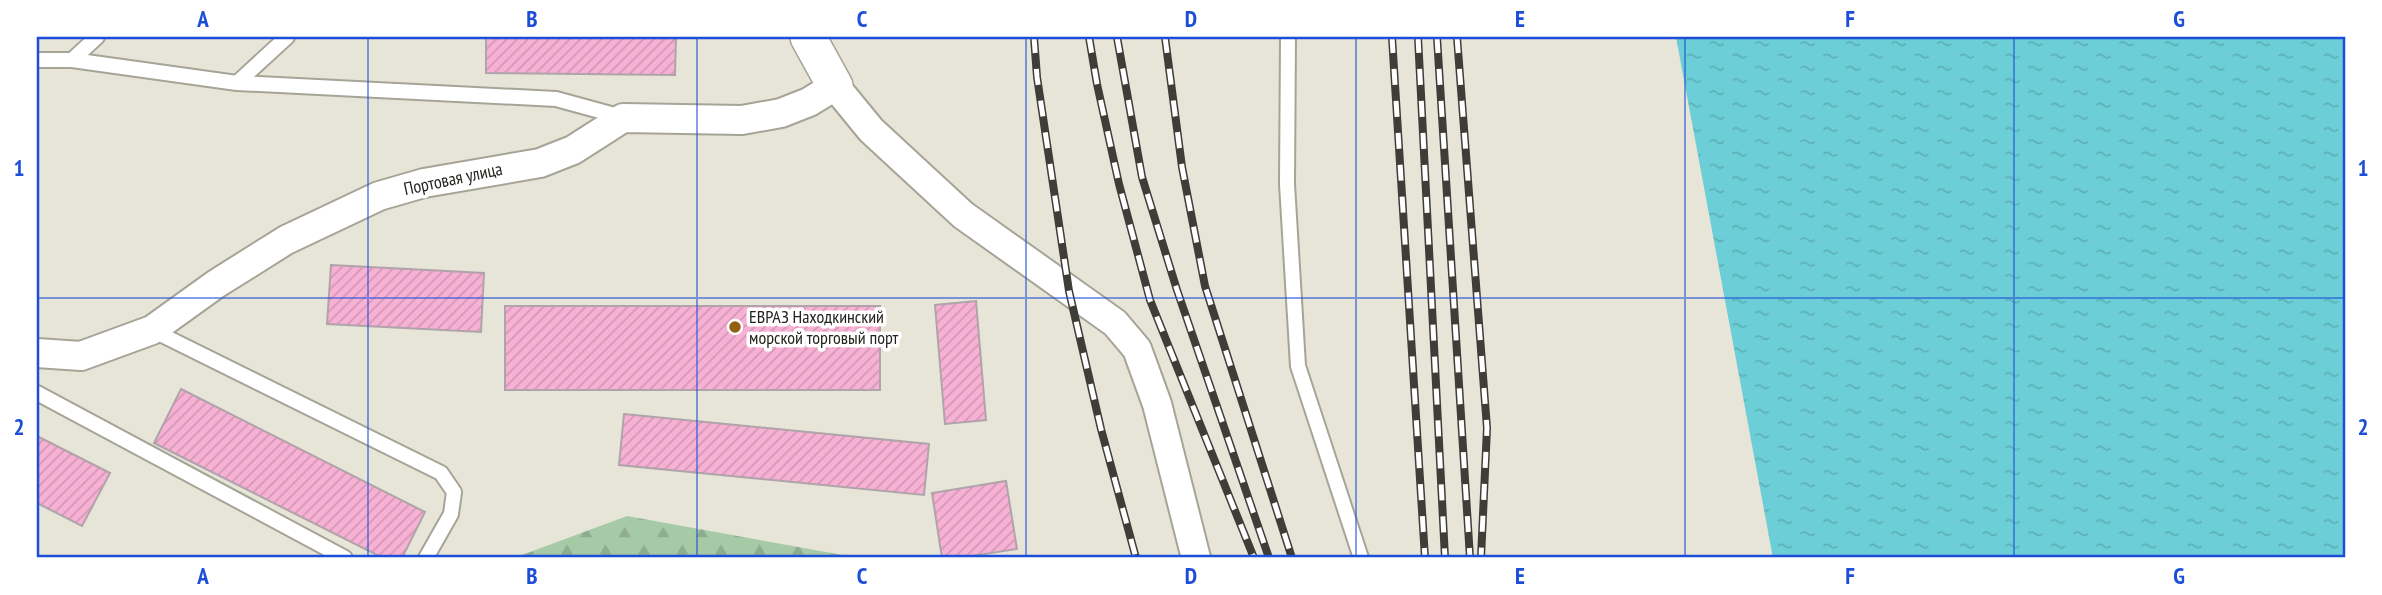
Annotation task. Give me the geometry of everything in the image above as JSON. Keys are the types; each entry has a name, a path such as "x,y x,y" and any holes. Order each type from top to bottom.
{"street":[{"path":"808,37 835,86 871,130 962,215 1115,323 1137,348 1157,404 1196,558"},
{"path":"623,118 742,120 781,113 809,102 835,86"},
{"name":"Портовая улица","path":"37,353 81,356 152,330 216,284 286,240 379,196 424,183 540,163 573,150 623,118"}],"lane":[{"path":"72,60 97,37"},
{"path":"237,83 287,37"},
{"path":"1289,37 1287,184 1298,366 1361,558"},
{"path":"37,60 72,60 237,83 556,99 623,118"},
{"path":"152,330 441,473 454,492 451,514 426,558"},
{"path":"37,393 345,558"}],"green space":[{"path":"627,516 859,558 514,558"}],"water":[{"path":"1676,37 2345,37 2345,558 1773,558"}],"building":[{"path":"486,37 676,37 675,75 486,73"},
{"path":"331,265 484,273 481,332 327,324"},
{"path":"976,301 986,420 945,424 935,305"},
{"path":"505,306 880,306 880,390 505,390"},
{"path":"181,389 425,512 402,558 383,558 154,443"},
{"path":"624,414 929,444 924,495 619,465"},
{"path":"37,436 110,473 82,526 37,503"},
{"path":"1006,481 1017,549 942,558 932,493"}],"railway":[{"path":"1034,37 1037,77 1069,291 1101,429 1136,558"},
{"path":"1089,37 1119,184 1150,300 1254,558"},
{"path":"1117,37 1142,177 1177,290 1269,558"},
{"path":"1165,37 1182,167 1205,286 1292,558"},
{"path":"1392,37 1425,558"},
{"path":"1418,37 1445,558"},
{"path":"1437,37 1470,558"},
{"path":"1457,37 1487,428 1481,558"}],"place":[{"name":"ЕВРАЗ Находкинский морской торговый порт","path":"735,327"}]}
